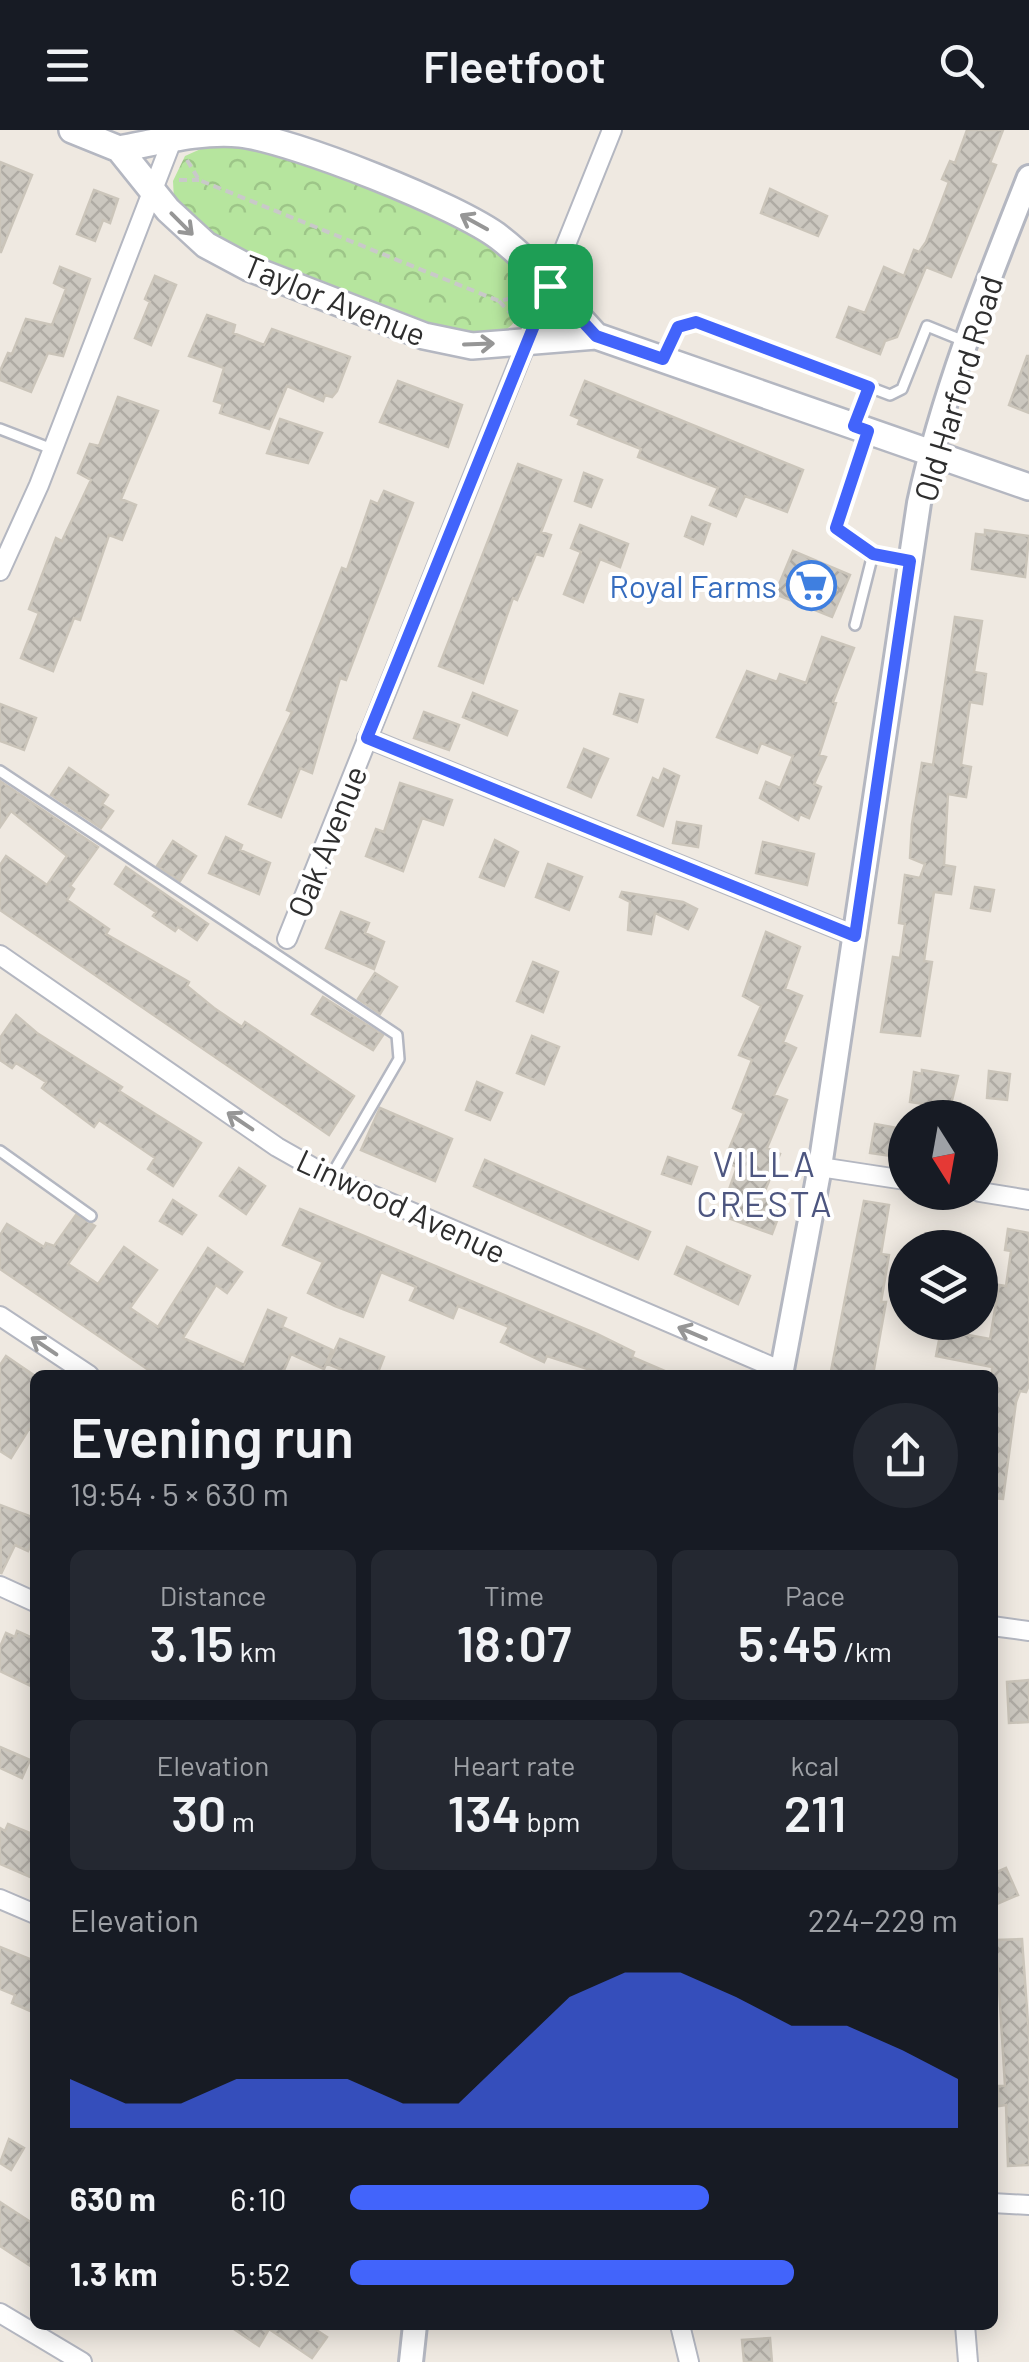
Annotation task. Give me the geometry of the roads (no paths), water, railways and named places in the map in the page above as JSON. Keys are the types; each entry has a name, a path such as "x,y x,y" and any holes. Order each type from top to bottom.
{"main road":[{"name":"Taylor Avenue","path":"72,130 119,149 162,185 185,228 249,268 446,343 472,346 522,330 596,336 1029,487"},
{"name":"Taylor Avenue","path":"119,149 242,134 299,150 472,220 510,246 538,290 596,336"}],"street":[{"name":"Oak Avenue","path":"286,939 538,290 612,130"},
{"path":"1,563 52,449 177,142"},
{"name":"Old Harford Road","path":"782,1370 820,1167 910,561 930,453 1028,181"},
{"path":"367,738 855,936"},
{"name":"Linwood Avenue","path":"0,955 262,1136 330,1177 774,1370"},
{"path":"820,1167 888,1177"},
{"path":"998,1195 1029,1200"},
{"path":"0,1316 81,1370"},
{"path":"0,1586 30,1600"},
{"path":"998,1627 1029,1631"},
{"path":"0,1899 30,1912"},
{"path":"998,2203 1029,2206"},
{"path":"0,2313 82,2362"},
{"path":"411,2362 414,2330"},
{"path":"681,2330 689,2362"},
{"path":"965,2330 968,2362"}],"lane":[{"path":"663,359 678,327 696,322 890,395 902,390 927,326 967,342"},
{"path":"869,387 836,528 873,554 910,561"},
{"path":"0,429 52,449"},
{"path":"855,625 873,554"},
{"path":"0,771 397,1035 399,1059 330,1177"},
{"path":"0,1151 91,1216"}],"place":[{"name":"Royal Farms","path":"812,585"}],"district":[{"name":"VILLA CRESTA","path":"765,1183"}]}
